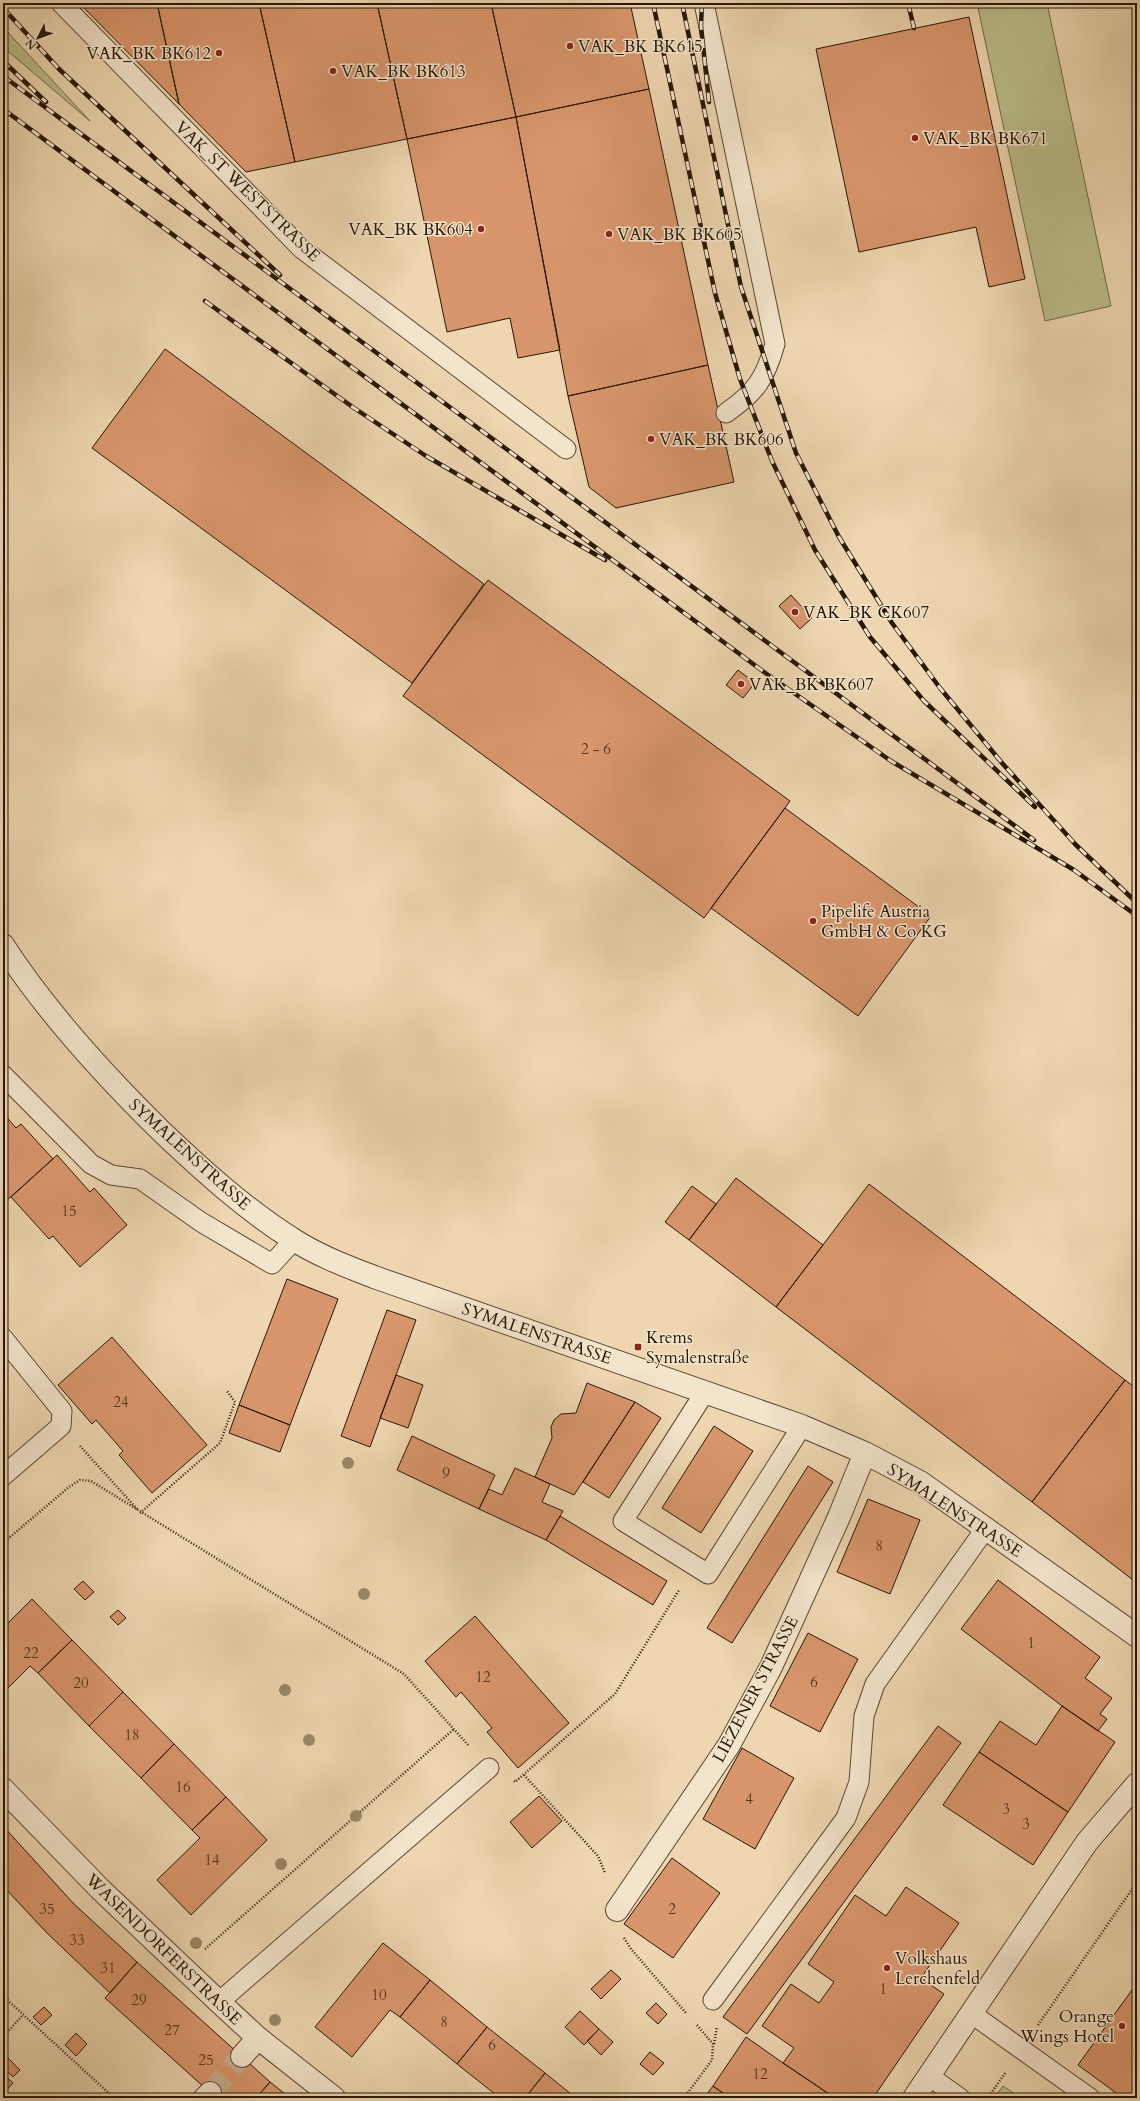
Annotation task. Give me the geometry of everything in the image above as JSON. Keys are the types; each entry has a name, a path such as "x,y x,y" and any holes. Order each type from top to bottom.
{"street":[{"name":"SYMALENSTRASSE","path":"3,945 73,1039 130,1101 192,1160 249,1208 294,1240 330,1260 374,1277 802,1426 865,1453 920,1482 1137,1636"},
{"name":"LIEZENER STRASSE","path":"617,1910 729,1745 771,1667 839,1518 865,1453"},
{"path":"914,2098 1087,1842 1137,1784"},
{"name":"WASENDORFERSTRASSE","path":"3,1789 100,1889 219,2002 258,2038 334,2098"},
{"path":"242,2056 258,2038"}],"lane":[{"name":"VAK_ST WESTSTRASSE","path":"61,3 302,249 566,449"},
{"path":"704,3 775,344 768,370 764,376 747,398 726,412"},
{"path":"3,1075 91,1164 111,1175 140,1179 201,1222 272,1264 294,1240"},
{"path":"3,1338 62,1411 61,1426 3,1476"},
{"path":"705,1392 623,1521 708,1574 802,1426"},
{"path":"713,2000 846,1818 860,1782 864,1716 876,1684 986,1528"},
{"path":"219,2002 489,1768"},
{"path":"972,2014 1090,2098"},
{"path":"929,2076 960,2098"}],"path":[{"path":"140,1513 220,1443 235,1402 227,1391"},
{"path":"61,1426 140,1513"},
{"path":"3,1542 69,1487 80,1480 91,1481 140,1513 404,1674 489,1768 515,1782 615,1694 694,1566"},
{"path":"184,1968 454,1729"},
{"path":"988,2098 1137,1882"},
{"path":"3,1996 22,2016 114,2098"},
{"path":"3,2037 22,2016"}],"green space":[{"path":"977,3 1047,3 1111,306 1045,321"},
{"path":"3,27 90,121 3,47"},
{"path":"1003,2086 1021,2098 995,2097"}],"building":[{"path":"79,3 157,3 179,104"},
{"name":"VAK_BK BK612","path":"157,3 259,3 295,162 246,172 179,104"},
{"name":"VAK_BK BK613","path":"259,3 377,3 407,139 295,162"},
{"path":"377,3 491,3 516,117 407,139"},
{"name":"VAK_BK BK615","path":"491,3 630,3 649,89 516,117"},
{"name":"VAK_BK BK671","path":"969,17 1025,279 989,287 976,227 859,252 816,49"},
{"name":"VAK_BK BK605","path":"649,89 708,365 568,396 516,117"},
{"name":"VAK_BK BK604","path":"516,117 560,350 518,358 510,318 447,332 407,139"},
{"path":"165,349 484,584 412,683 92,448"},
{"name":"VAK_BK BK606","path":"708,365 734,482 616,508 589,487 568,396"},
{"path":"488,580 790,801 704,918 403,696"},
{"name":"VAK_BK CK607","path":"791,595 812,618 800,629 779,606"},
{"name":"VAK_BK BK607","path":"738,670 755,683 743,698 726,685"},
{"path":"785,808 931,916 858,1016 711,908"},
{"path":"3,1113 16,1128 21,1124 53,1159 6,1201 3,1197"},
{"path":"57,1155 90,1192 94,1188 127,1225 80,1267 53,1236 49,1239 11,1197"},
{"path":"736,1178 823,1245 776,1307 689,1240"},
{"path":"869,1184 1125,1380 1032,1502 776,1307"},
{"path":"692,1186 716,1204 689,1240 665,1222"},
{"path":"287,1279 338,1299 290,1425 239,1405"},
{"path":"387,1310 416,1320 370,1447 341,1436"},
{"path":"112,1337 207,1445 152,1493 119,1455 123,1451 96,1420 92,1424 58,1385"},
{"path":"396,1375 423,1385 408,1428 380,1418"},
{"path":"1125,1380 1137,1389 1137,1574 1133,1580 1032,1502"},
{"path":"587,1383 635,1402 574,1495 535,1477 552,1438 551,1427 554,1420 561,1414 576,1413"},
{"path":"635,1402 661,1418 609,1498 583,1482"},
{"path":"239,1405 290,1425 280,1452 229,1433"},
{"path":"714,1426 753,1451 701,1533 662,1508"},
{"path":"412,1436 495,1475 479,1509 397,1470"},
{"path":"808,1466 833,1482 732,1643 707,1628"},
{"path":"515,1468 550,1484 542,1502 563,1511 546,1540 479,1509 489,1489 502,1495"},
{"path":"868,1499 920,1520 890,1594 837,1572"},
{"path":"560,1516 667,1581 653,1605 546,1540"},
{"path":"998,1580 1100,1657 1085,1678 1112,1698 1100,1714 1107,1719 1098,1731 1062,1706 961,1629"},
{"path":"83,1581 94,1592 85,1600 74,1589"},
{"path":"32,1599 72,1640 38,1673 30,1666 3,1693 3,1628"},
{"path":"118,1610 126,1618 118,1625 110,1617"},
{"path":"475,1616 569,1723 518,1768 487,1732 492,1728 461,1692 456,1697 425,1661"},
{"path":"808,1633 858,1659 820,1732 770,1706"},
{"path":"72,1640 123,1692 89,1726 38,1673"},
{"path":"123,1692 174,1744 141,1778 89,1726"},
{"path":"1062,1706 1115,1742 1068,1812 979,1752 1000,1721 1036,1745"},
{"path":"938,1726 961,1743 747,2034 723,2017"},
{"path":"174,1744 226,1797 192,1830 141,1778"},
{"path":"742,1748 794,1778 755,1849 703,1819"},
{"path":"979,1752 1068,1812 1033,1865 943,1805"},
{"path":"539,1796 562,1821 532,1848 510,1822"},
{"path":"226,1797 267,1840 191,1915 157,1880 200,1838 192,1830"},
{"path":"3,1826 74,1904 137,1962 110,1993 47,1933 3,1886"},
{"path":"672,1858 720,1893 673,1958 624,1924"},
{"path":"906,1887 959,1923 921,1978 944,1994 873,2098 835,2098 783,2063 794,2048 762,2026 791,1984 819,2003 834,1982 808,1964 855,1895 886,1916"},
{"path":"383,1943 430,1980 400,2017 390,2010 352,2057 315,2027"},
{"path":"137,1962 270,2082 256,2098 216,2098 105,1998"},
{"path":"611,1970 621,1979 601,1999 591,1989"},
{"path":"430,1980 487,2027 457,2064 400,2017"},
{"name":"Orange Wings Hotel","path":"1137,1983 1137,2098 1123,2098 1078,2065"},
{"path":"656,2003 667,2014 658,2024 646,2013"},
{"path":"44,2007 52,2015 41,2025 33,2017"},
{"path":"580,2011 599,2029 584,2045 565,2027"},
{"path":"487,2027 545,2073 525,2098 500,2098 457,2064"},
{"path":"599,2029 613,2042 601,2055 587,2041"},
{"path":"76,2033 87,2044 76,2056 65,2045"},
{"path":"746,2037 835,2098 730,2098 713,2086"},
{"path":"650,2052 664,2063 653,2075 640,2064"},
{"path":"7,2057 20,2070 13,2077 3,2067 3,2061"},
{"path":"545,2073 576,2098 525,2098"},
{"path":"4,2075 13,2083 5,2092 3,2090"},
{"path":"270,2082 290,2098 256,2098"},
{"path":"713,2086 730,2098 704,2098"}],"tunnel":[{"path":"210,2093 242,2056"}],"railway":[{"path":"653,3 715,293 740,379 772,461 815,550 870,637 924,701 1035,807"},
{"path":"682,3 741,287 796,453 839,537 892,623 940,688 1002,763 1076,845 1137,903"},
{"path":"702,3 701,26 709,102"},
{"path":"908,3 914,28"},
{"path":"3,8 59,69 280,275"},
{"path":"3,61 46,102"},
{"path":"3,76 1034,840"},
{"path":"3,109 764,672 891,761 1074,870 1137,916"},
{"path":"205,301 354,408 426,456 605,560"}],"place":[{"name":"VAK_BK BK615","path":"570,46"},
{"name":"VAK_BK BK612","path":"219,53"},
{"name":"VAK_BK BK613","path":"333,71"},
{"name":"VAK_BK BK671","path":"915,138"},
{"name":"VAK_BK BK604","path":"481,229"},
{"name":"VAK_BK BK605","path":"609,234"},
{"name":"VAK_BK BK606","path":"651,439"},
{"name":"VAK_BK CK607","path":"795,612"},
{"name":"VAK_BK BK607","path":"741,684"},
{"name":"Pipelife Austria GmbH & Co KG","path":"813,921"},
{"name":"Krems Symalenstraße","path":"638,1347"},
{"name":"Volkshaus Lerchenfeld","path":"887,1968"},
{"name":"Orange Wings Hotel","path":"1122,2026"}]}
